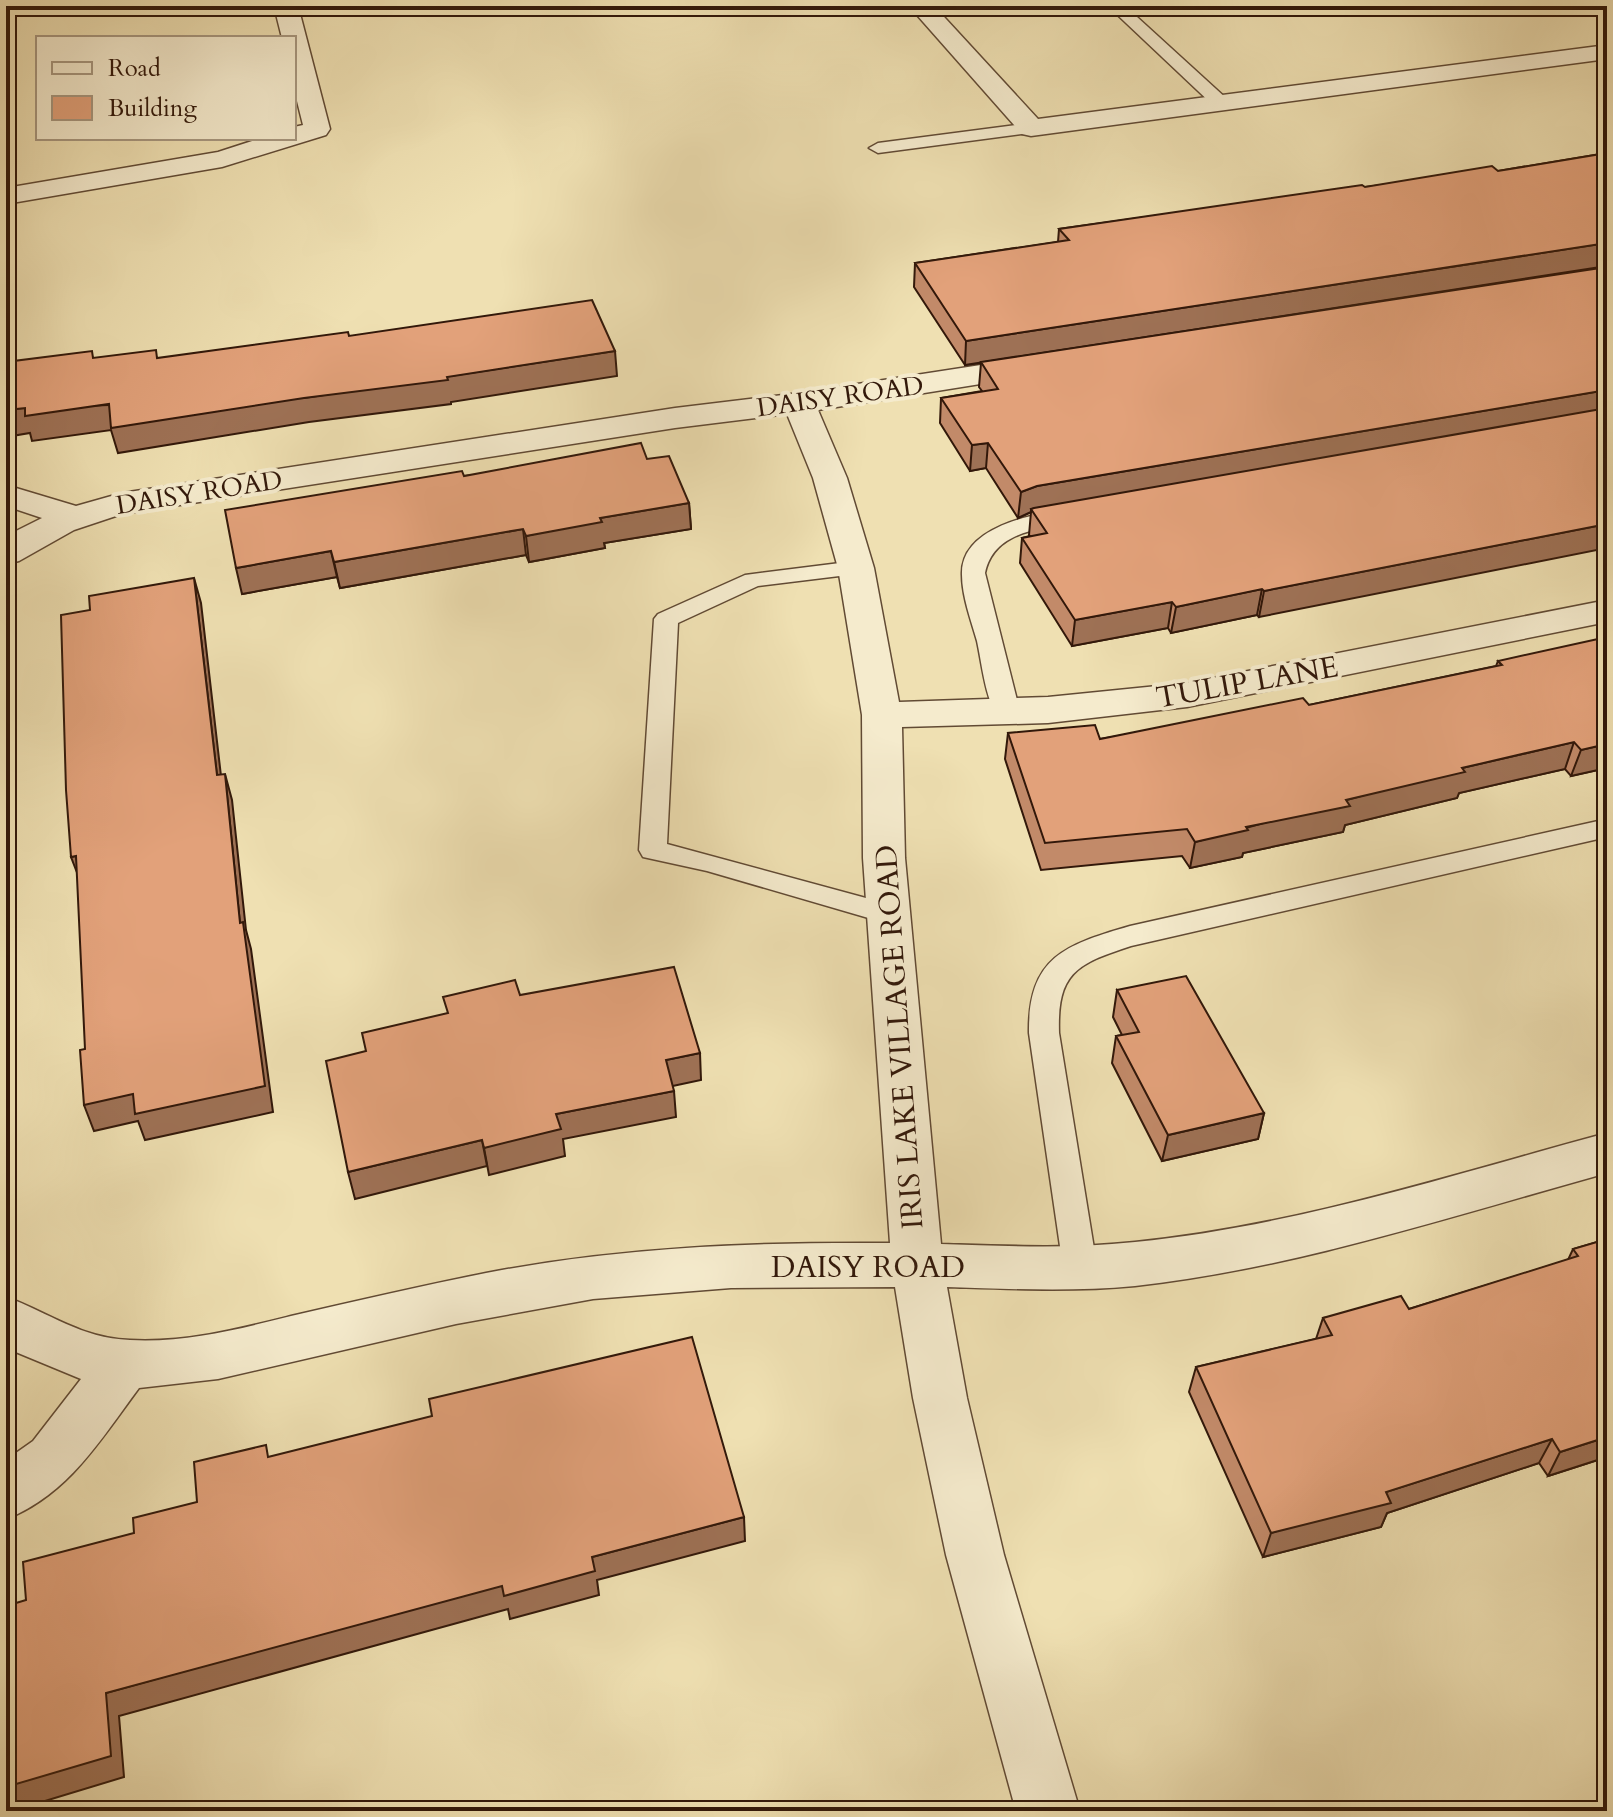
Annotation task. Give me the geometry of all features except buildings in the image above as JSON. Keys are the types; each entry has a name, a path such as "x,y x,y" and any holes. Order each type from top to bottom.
{"street":[{"path":"286,6 294,36"},
{"path":"921,6 1031,128 1607,52"},
{"path":"296,46 317,129 296,135"},
{"path":"6,196 222,159 282,140"},
{"name":"DAISY ROAD","path":"6,553 19,543 73,516 122,504 660,420 799,403 1064,362"},
{"name":"IRIS LAKE VILLAGE ROAD","path":"799,403 830,478 856,568 882,715 883,827 917,1265 940,1398 975,1555 1048,1811"},
{"name":"DAISY ROAD","path":"6,495 73,516"},
{"name":"TULIP LANE","path":"882,715 1007,712 1187,695 1607,611"},
{"name":"DAISY ROAD","path":"6,1320 45,1342 125,1364 211,1357 460,1300 552,1283 724,1266 917,1265 1030,1269 1136,1264 1240,1248 1607,1153"},
{"path":"6,1493 53,1459 125,1364"}],"lane":[{"path":"1116,6 1221,103"},
{"path":"878,148 1031,128"},
{"path":"1007,712 973,573 976,560 988,542 999,535 1035,521 1089,513"},
{"path":"856,568 753,580 666,619 653,850 707,862 889,914"},
{"path":"1080,1267 1044,1033 1045,996 1054,975 1099,944 1607,828"}]}
